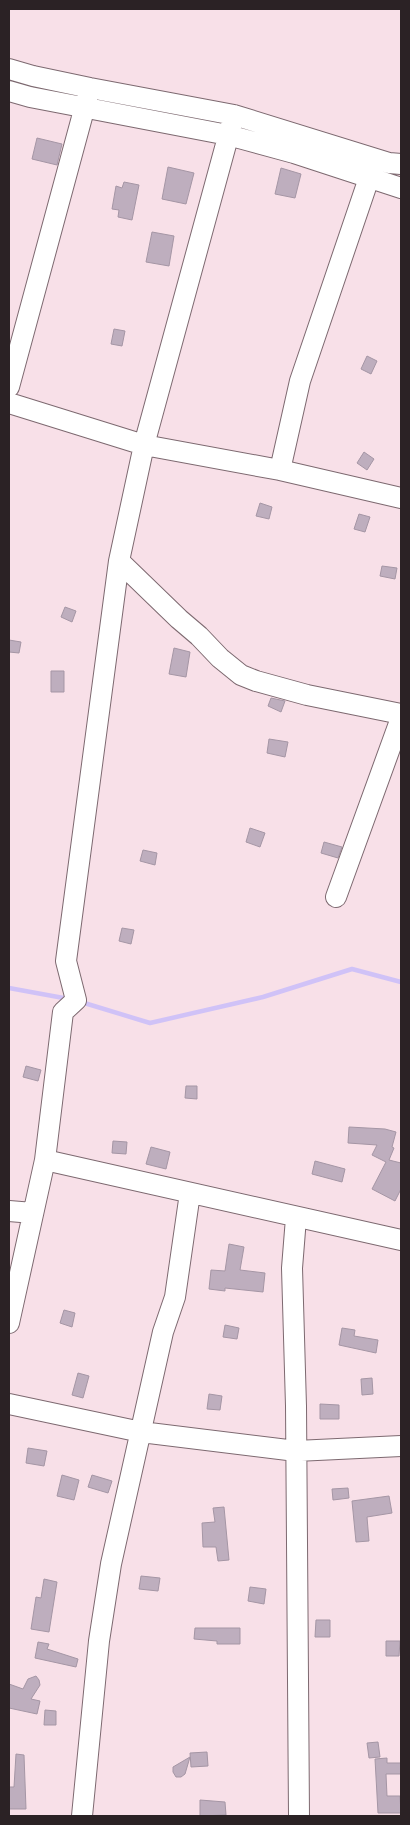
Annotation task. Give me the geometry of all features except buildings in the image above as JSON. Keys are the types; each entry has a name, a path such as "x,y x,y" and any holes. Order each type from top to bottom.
{"street":[{"path":"9,69 88,97 294,153 401,188"},
{"path":"9,91 30,97 88,97 234,115 389,163 401,164"},
{"path":"9,387 88,97"},
{"path":"9,1323 45,1160 63,1012 76,1000 66,961 119,561 144,445 234,115"},
{"path":"280,470 300,381 369,178"},
{"path":"9,404 144,445 280,470 401,498"},
{"path":"119,561 241,676 307,695 401,714"},
{"path":"336,897 401,718"},
{"path":"45,1160 296,1218 401,1240"},
{"path":"82,1816 99,1641 111,1564 163,1332 174,1297 190,1192"},
{"path":"9,1211 34,1213"},
{"path":"296,1218 292,1268 296,1451 299,1816"},
{"path":"9,1404 141,1432 296,1451 401,1446"}],"waterway":[{"path":"81,1002 150,1023 263,997 352,969 401,982"},
{"path":"9,988 69,999"}]}
